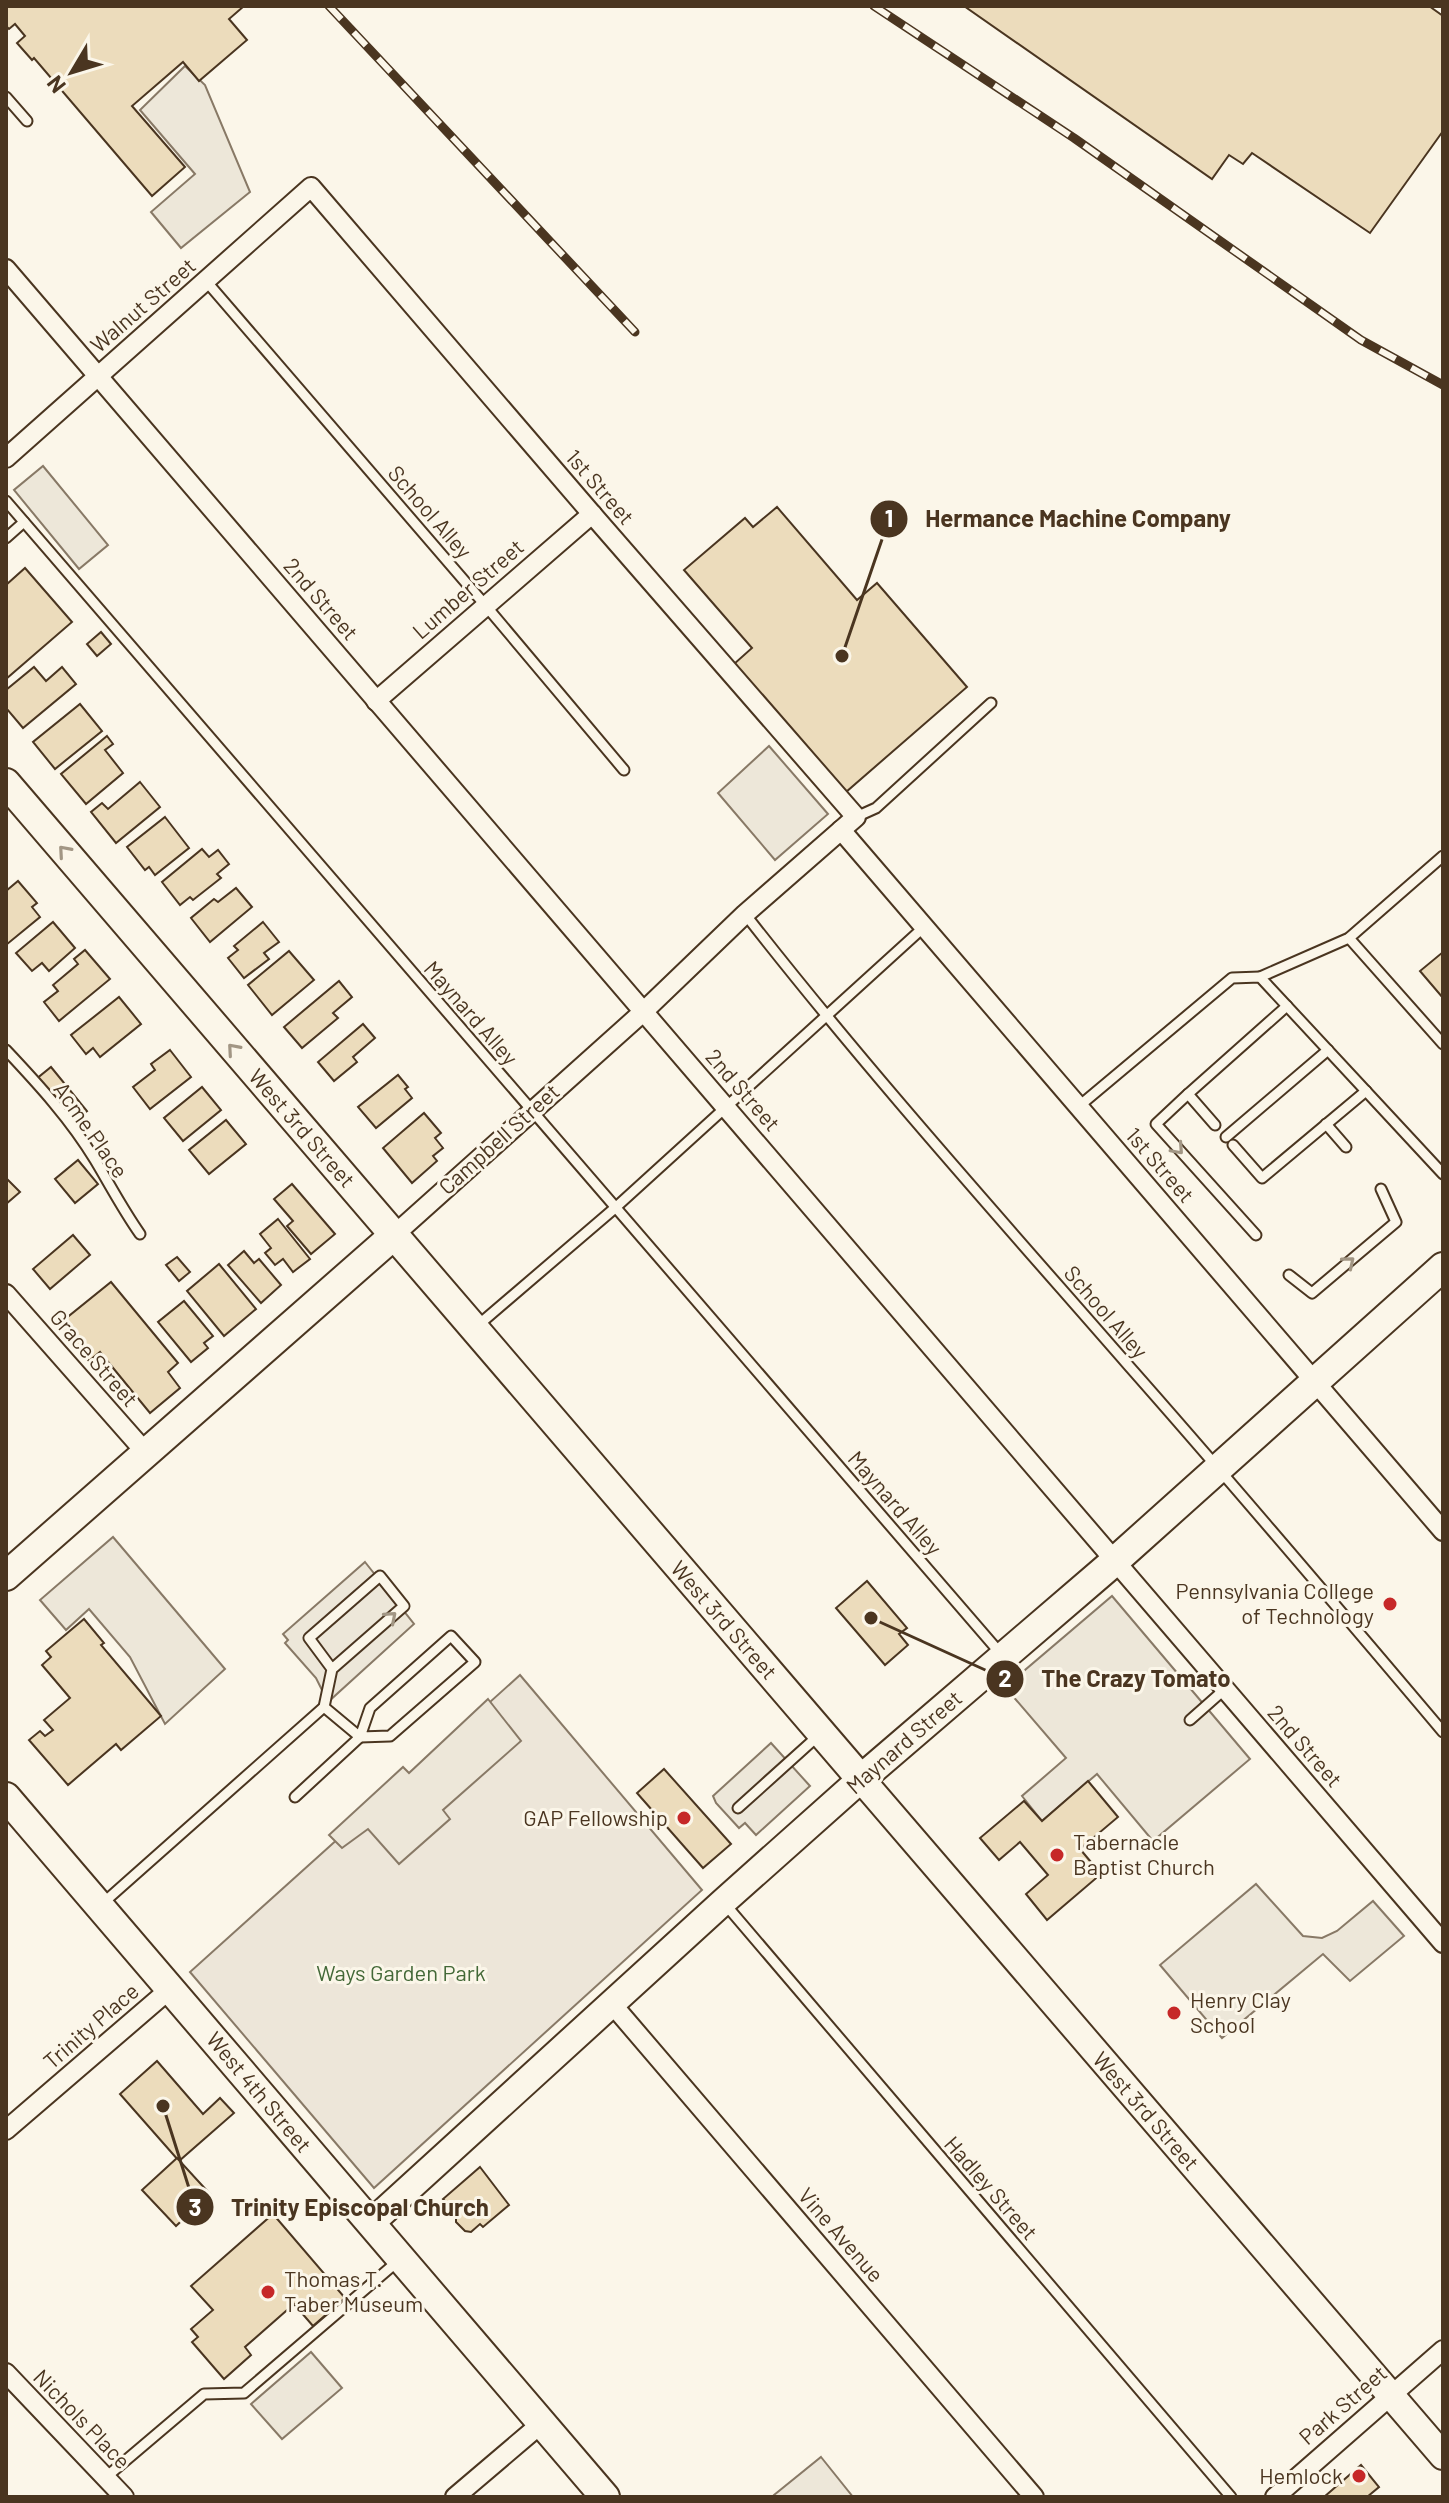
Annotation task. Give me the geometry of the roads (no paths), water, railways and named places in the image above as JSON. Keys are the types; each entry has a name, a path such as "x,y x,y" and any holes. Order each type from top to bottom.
{"main road":[{"name":"West 3rd Street","path":"6,783 1443,2456"},
{"name":"Campbell Street","path":"6,1576 393,1236"},
{"name":"Maynard Street","path":"371,2223 723,1902 1115,1561 1443,1267"},
{"name":"West 4th Street","path":"6,1797 605,2497"}],"street":[{"name":"Walnut Street","path":"6,458 311,187"},
{"name":"1st Street","path":"311,187 856,817"},
{"name":"2nd Street","path":"6,269 1443,1943"},
{"name":"Lumber Street","path":"376,701 592,514"},
{"name":"Campbell Street","path":"393,1236 643,1012 745,914 856,817"},
{"name":"1st Street","path":"841,830 1443,1531"},
{"name":"Grace Street","path":"6,1294 147,1454"},
{"name":"Trinity Place","path":"6,2130 170,1989"},
{"name":"Vine Avenue","path":"612,2004 1034,2497"},
{"name":"Park Street","path":"1275,2497 1443,2350"},
{"name":"Nichols Place","path":"6,2373 124,2497"},
{"path":"455,2497 542,2423"}],"lane":[{"path":"6,97 27,121"},
{"name":"School Alley","path":"206,281 624,770"},
{"name":"Maynard Alley","path":"6,501 1003,1657"},
{"path":"6,538 24,522"},
{"name":"Campbell Street","path":"856,817 876,808 991,703"},
{"path":"1078,1107 1232,978 1260,977 1349,938 1443,856"},
{"name":"School Alley","path":"745,914 826,1016 1219,1468 1443,1732"},
{"path":"474,1329 615,1208 924,927"},
{"path":"1349,938 1443,1044"},
{"path":"1260,977 1443,1174"},
{"path":"1256,1235 1156,1124 1287,1006"},
{"name":"Acme Place","path":"6,1050 73,1128 140,1234"},
{"path":"1328,1050 1230,1141 1262,1178 1366,1091"},
{"path":"1188,1094 1215,1125"},
{"path":"1326,1124 1346,1147"},
{"path":"1289,1275 1312,1293 1396,1222 1381,1189"},
{"path":"100,1906 324,1707 332,1669 404,1606 380,1576 309,1638 332,1669"},
{"path":"295,1797 360,1737 370,1708 451,1636 475,1662 390,1736 360,1737 324,1707"},
{"path":"1190,1720 1225,1689"},
{"path":"738,1808 821,1733"},
{"name":"Hadley Street","path":"723,1902 1231,2497"},
{"path":"105,2478 204,2394 244,2393 401,2258"}],"railway":[{"path":"329,6 635,332"},
{"path":"874,6 1074,138 1361,340 1443,385"}],"place":[{"name":"Hermance Machine Company","path":"842,656"},
{"name":"Pennsylvania College of Technology","path":"1390,1604"},
{"name":"The Crazy Tomato","path":"871,1618"},
{"name":"GAP Fellowship","path":"684,1818"},
{"name":"Tabernacle Baptist Church","path":"1057,1855"},
{"name":"Henry Clay School","path":"1174,2013"},
{"name":"Trinity Episcopal Church","path":"163,2106"},
{"name":"Thomas T. Taber Museum","path":"268,2292"},
{"name":"Hemlock","path":"1359,2476"}],"park label":[{"name":"Ways Garden Park","path":"401,1973"}]}
